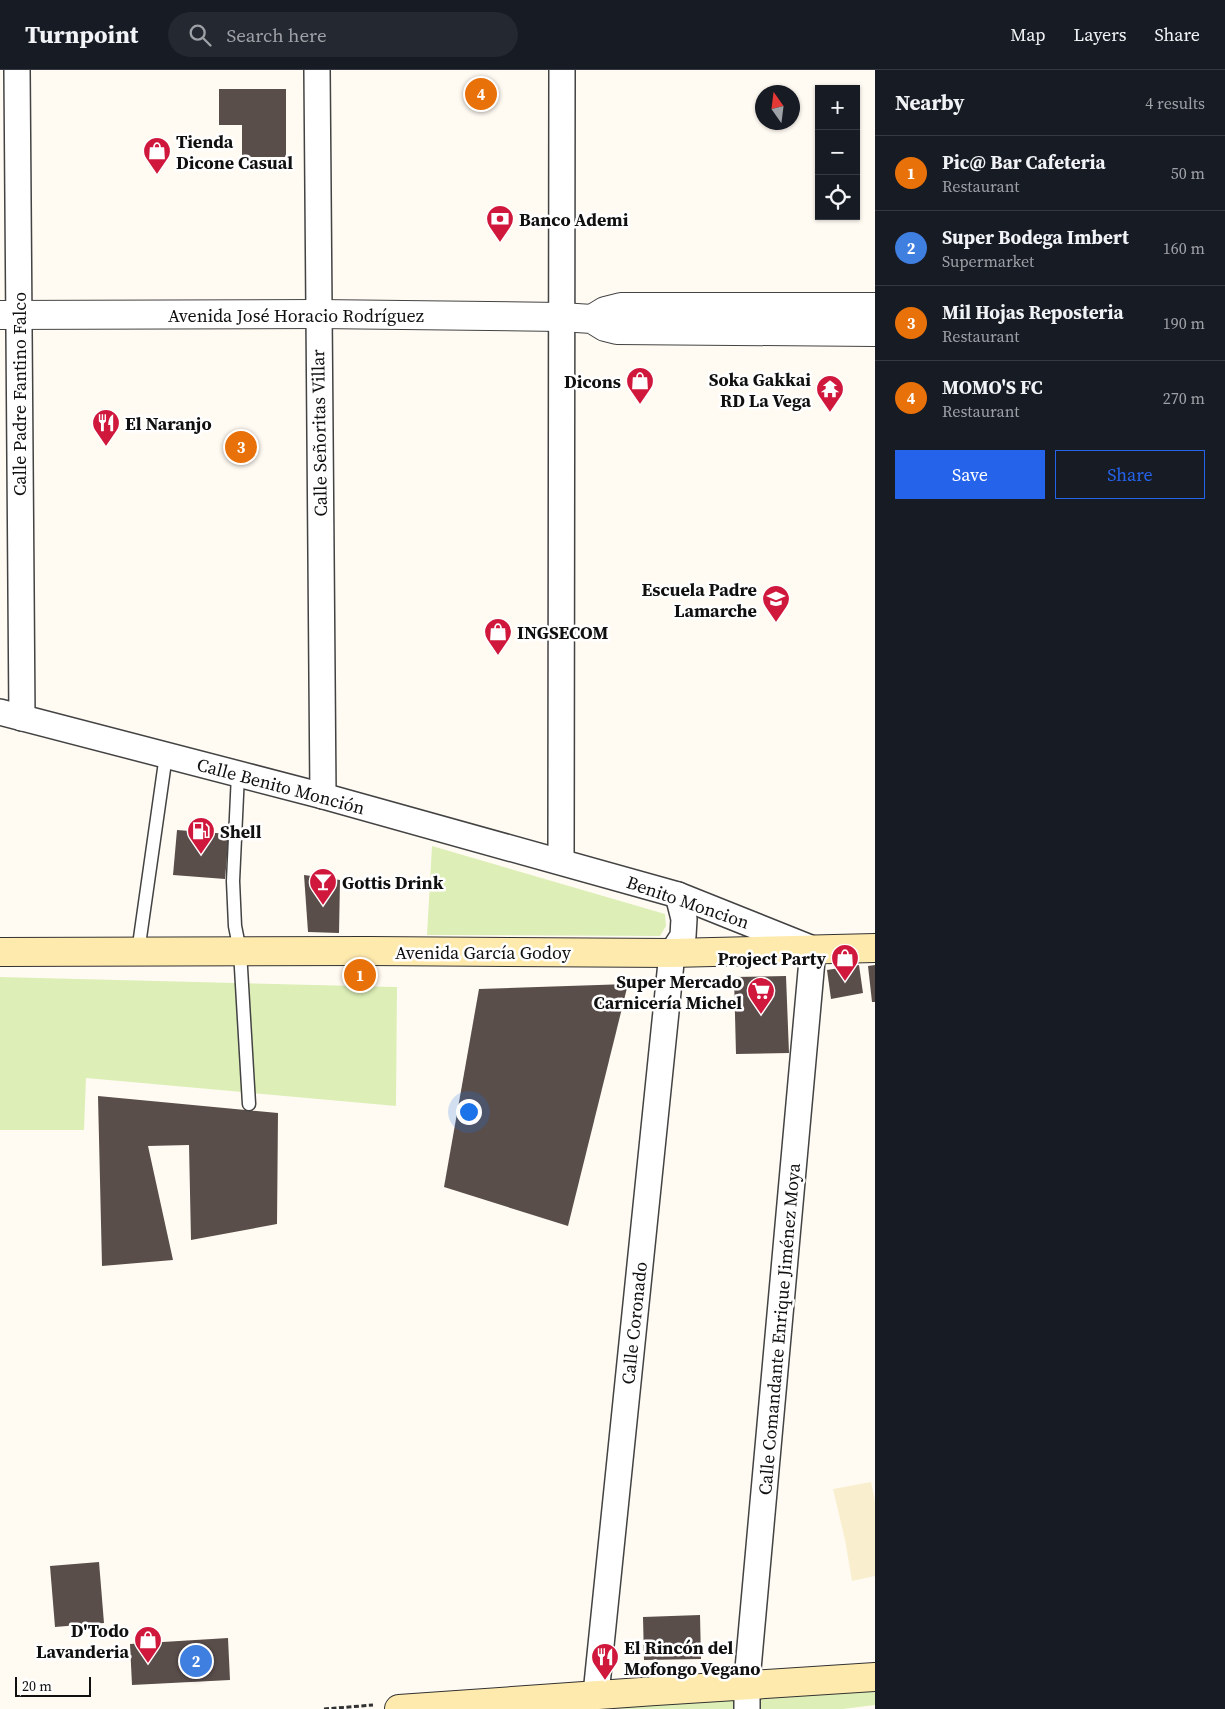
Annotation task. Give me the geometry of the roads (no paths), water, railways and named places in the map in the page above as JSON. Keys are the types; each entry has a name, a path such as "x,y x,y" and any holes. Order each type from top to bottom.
{"main road":[{"name":"Avenida García Godoy","path":"0,952 672,953 875,948"},
{"path":"399,1709 596,1694 747,1698 875,1677"}],"street":[{"name":"Calle Padre Fantino Falco","path":"11,715 9,315 17,70"},
{"name":"Calle Señoritas Villar","path":"316,70 323,796"},
{"path":"561,861 562,70"},
{"name":"Avenida José Horacio Rodríguez","path":"592,319 605,311 621,307 875,308"},
{"name":"Avenida José Horacio Rodríguez","path":"9,315 318,314 561,317 592,319 605,327 617,330 875,332"},
{"name":"Calle Benito Monción","path":"11,715 323,796 561,861"},
{"name":"Benito Moncion","path":"561,861 678,895 814,950"},
{"path":"672,953 683,936 684,919 678,895"},
{"name":"Calle Comandante Enrique Jiménez Moya","path":"747,1698 814,950"},
{"name":"Calle Coronado","path":"596,1694 672,953"}],"lane":[{"path":"138,952 166,755"},
{"path":"238,774 233,881 235,926 240,952 249,1104"}],"place":[{"name":"MOMO'S FC","path":"481,94"},
{"name":"Tienda Dicone Casual","path":"157,175"},
{"name":"Banco Ademi","path":"500,243"},
{"name":"Dicons","path":"640,405"},
{"name":"Soka Gakkai RD La Vega","path":"830,413"},
{"name":"El Naranjo","path":"106,447"},
{"name":"Mil Hojas Reposteria","path":"241,447"},
{"name":"Escuela Padre Lamarche","path":"776,623"},
{"name":"INGSECOM","path":"498,656"},
{"name":"Shell","path":"201,855"},
{"name":"Gottis Drink","path":"323,906"},
{"name":"Pic@ Bar Cafeteria","path":"360,975"},
{"name":"Project Party","path":"845,982"},
{"name":"Super Mercado Carnicería Michel","path":"761,1015"},
{"name":"Super Bodega Imbert","path":"196,1661"},
{"name":"D'Todo Lavanderia","path":"148,1664"},
{"name":"El Rincón del Mofongo Vegano","path":"605,1681"}]}
